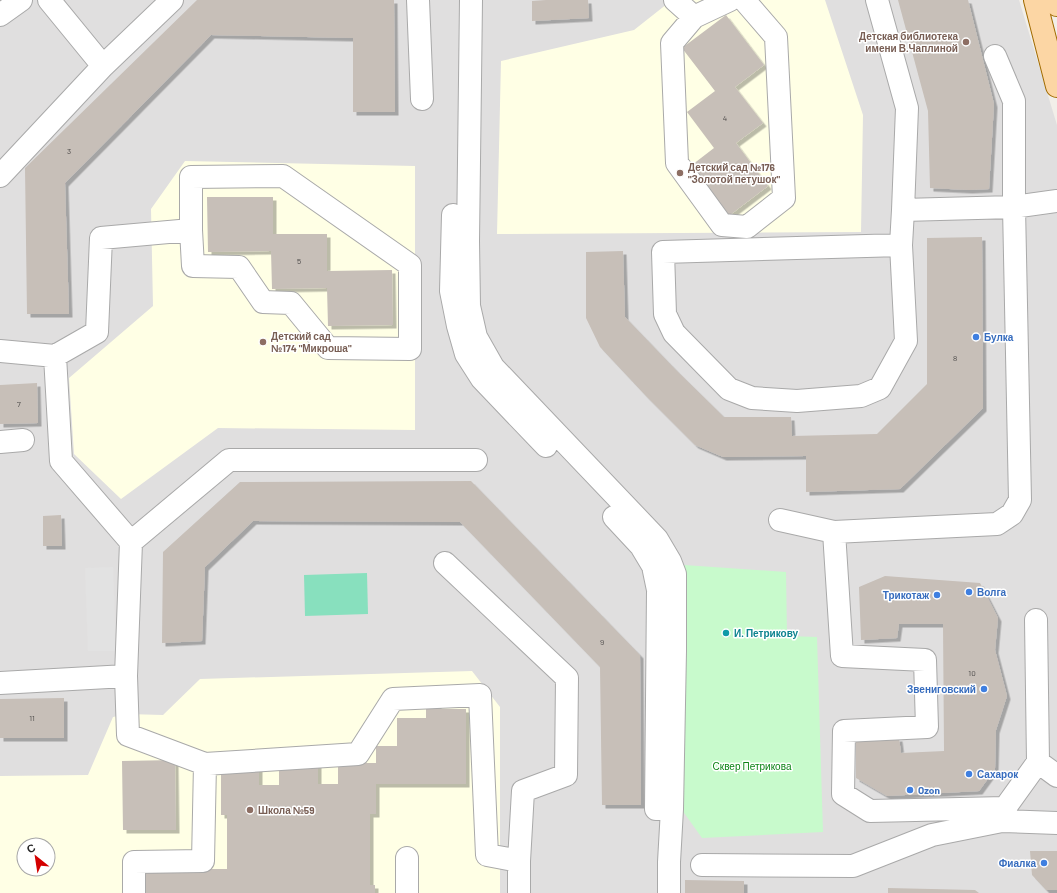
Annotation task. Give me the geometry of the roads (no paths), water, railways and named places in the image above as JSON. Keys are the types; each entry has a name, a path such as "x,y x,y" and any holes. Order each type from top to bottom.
{"main road":[{"path":"1035,0 1057,86"},
{"path":"1056,0 1057,5"}],"street":[{"path":"0,15 21,0"},
{"path":"49,0 103,66"},
{"path":"0,176 103,66 172,0"},
{"path":"418,0 422,99"},
{"path":"459,0 452,291 458,326 466,354 482,379 641,546 653,566 658,590 656,809 672,809"},
{"path":"471,0 468,306 476,336 493,366 656,539 670,561 675,574 675,651 669,893"},
{"path":"675,0 694,17"},
{"path":"730,0 694,17 672,44 677,163 722,225 747,227 784,198 776,37 744,0"},
{"path":"877,0 907,108 901,245 906,340 880,388 861,396 797,401 752,398 730,389 674,333 665,314 663,252 901,245"},
{"path":"780,520 834,532 997,524 1012,514 1020,500 1014,207 1014,101 995,56"},
{"path":"283,176 410,265 410,349 328,348 291,303 263,302 239,267 193,266 190,230 191,177 283,176"},
{"path":"903,210 1014,207 1057,201"},
{"path":"0,351 55,356 97,332 100,238 190,230"},
{"path":"55,356 61,461 132,542 126,676 128,735 205,764 358,754 393,698 480,695 487,854 519,861"},
{"path":"0,442 23,440"},
{"path":"132,542 229,460 476,460"},
{"path":"834,532 842,656 924,660 927,727 844,731 842,794 870,811 1005,808 1038,762 1036,620"},
{"path":"445,563 567,678 566,775 523,791 519,861 519,893"},
{"path":"0,684 126,676"},
{"path":"1038,762 1057,776"},
{"path":"134,893 134,862 203,861 205,764"},
{"path":"702,865 853,866 932,835 1002,821 1057,823"},
{"path":"407,858 407,893"}],"place":[{"name":"Детская библиотека имени В.Чаплиной","path":"966,42"},
{"name":"Детский сад №176 \"Золотой петушок\"","path":"680,173"},
{"name":"Булка","path":"976,337"},
{"name":"Детский сад №174 \"Микроша\"","path":"263,342"},
{"name":"Волга","path":"969,592"},
{"name":"Трикотаж","path":"937,595"},
{"name":"И. Петрикову","path":"726,633"},
{"name":"Звениговский","path":"984,689"},
{"name":"Сахарок","path":"969,774"},
{"name":"Ozon","path":"910,790"},
{"name":"Школа №59","path":"250,810"},
{"name":"Фиалка","path":"1044,863"}],"park label":[{"name":"Сквер Петрикова","path":"752,766"}]}
